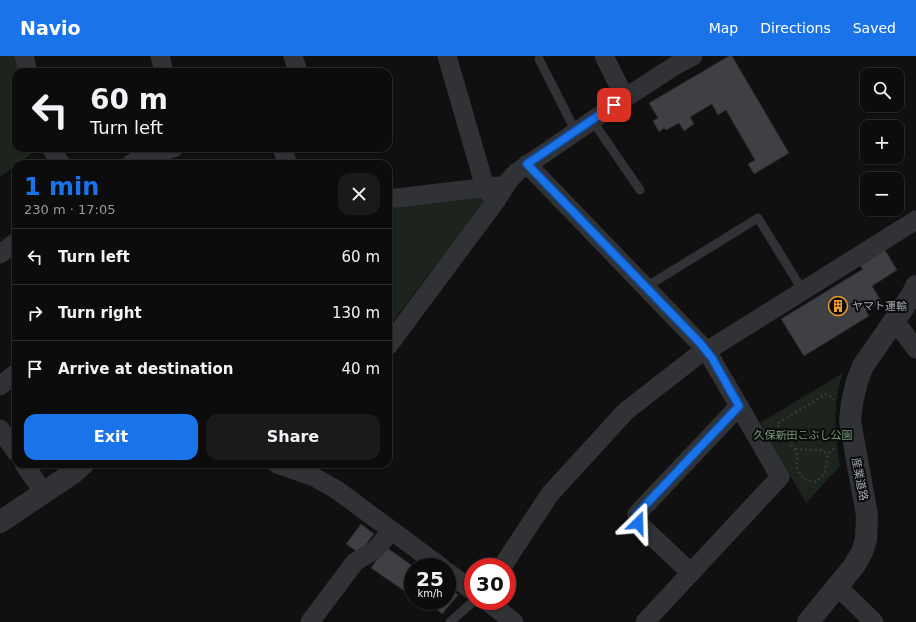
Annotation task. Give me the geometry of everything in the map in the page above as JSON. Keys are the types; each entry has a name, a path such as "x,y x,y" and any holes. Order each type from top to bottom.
{"street":[{"path":"24,56 27,68"},
{"path":"160,56 163,68"},
{"path":"293,56 297,68"},
{"path":"447,56 490,195"},
{"path":"604,56 625,98"},
{"path":"392,340 490,195 527,164 625,98 674,60 693,56"},
{"path":"138,160 160,152"},
{"path":"527,164 706,351 780,477 645,622"},
{"path":"392,199 490,195"},
{"path":"508,558 550,494 626,410 698,355 916,220"},
{"path":"0,254 12,245"},
{"name":"産業道路","path":"808,622 854,566 862,552 866,540 867,515 850,422 852,403 857,381 863,366 895,321 912,295 916,286"},
{"path":"895,321 916,349"},
{"path":"0,386 12,376"},
{"path":"691,573 638,523 637,514 739,406"},
{"path":"0,429 12,446"},
{"path":"27,468 44,493"},
{"path":"0,522 79,468"},
{"path":"307,469 314,477 337,490 428,558"},
{"path":"310,622 355,562 376,549 391,531"},
{"path":"838,587 874,622"},
{"path":"499,610 514,622"}],"lane":[{"path":"539,59 576,132"},
{"path":"592,120 640,190"},
{"path":"646,287 758,218 803,291"},
{"path":"450,622 464,610"}],"path":[{"path":"833,406 833,398 826,394 778,424 798,455 796,467 803,479 816,482 825,473 828,454 839,445"},
{"path":"762,445 783,432"},
{"path":"794,449 819,449 828,454"}],"green space":[{"path":"0,56 14,56 18,68 12,68 12,152 34,152 23,160 12,160 12,168 0,177"},
{"path":"480,197 483,203 392,323 392,208"},
{"name":"久保新田こぶし公園","path":"843,373 837,396 836,408 836,431 840,466 806,503 760,423"}],"building":[{"path":"729,56 732,56 789,153 754,174 748,164 755,160 726,110 718,115 712,104 690,117 694,124 684,131 679,123 666,130 664,128 659,132 653,121 658,118 649,103"},
{"name":"ヤマト運輸","path":"885,250 897,270 872,286 881,301 866,311 869,316 804,356 781,319 863,269 860,266"},
{"path":"361,524 374,534 359,553 346,544"},
{"path":"386,547 404,560 404,591 371,568"},
{"path":"437,610 445,610 442,614"}],"place":[{"name":"ヤマト運輸","path":"838,306"}],"route":[{"path":"614,105 527,164 700,343 712,358 739,406 637,514 638,523"}]}
